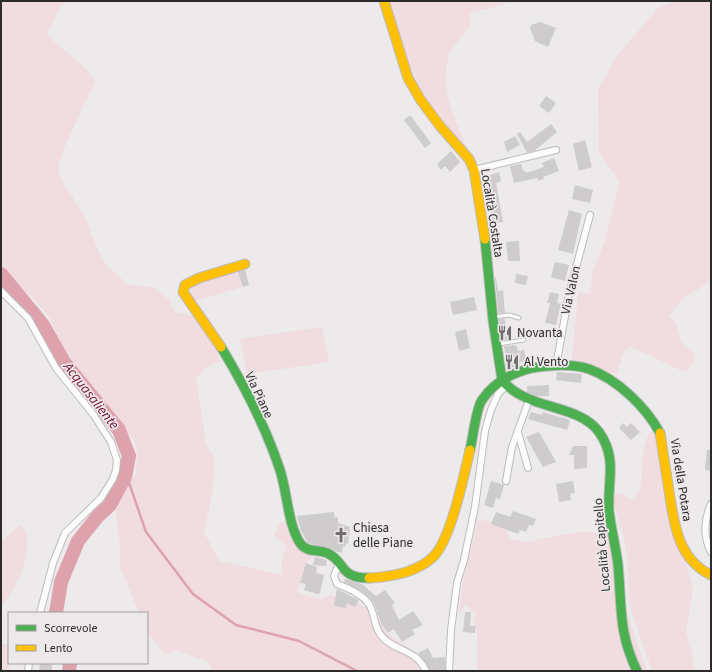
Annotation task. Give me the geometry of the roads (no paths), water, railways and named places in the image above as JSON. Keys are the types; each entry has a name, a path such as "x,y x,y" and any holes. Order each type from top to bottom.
{"street":[{"name":"Località Costalta","path":"384,1 408,78 420,99 440,126 469,159 474,170 484,224 492,317 504,383"},
{"path":"474,170 556,150"},
{"name":"Via Valon","path":"556,366 569,294 590,215"},
{"name":"Via Piane","path":"245,264 185,284 183,292 209,328 228,359 275,458 286,493 296,536 302,545 307,549 329,554 346,572 360,577 372,578 396,576 424,564 434,555 442,542 450,519 481,400 490,390 504,383 519,372 543,365 556,366"},
{"path":"1,291 28,318 56,368 93,414 111,442 117,460 113,479 101,498 65,533 52,563 40,612"},
{"name":"Via della Potara","path":"556,366 579,367 598,374 615,385 650,416 660,433 680,545 696,567 711,575"},
{"name":"Via Piane","path":"449,671 451,630 457,584 464,560 475,508 485,431 491,410 504,383"},
{"name":"Località Capitello","path":"504,383 512,392 529,400 563,409 577,416 594,428 607,444 612,466 609,509 618,563 621,627 626,649 636,671"},
{"path":"506,482 512,447 529,400"},
{"path":"518,432 528,468"},
{"path":"711,504 705,525 705,534 711,552"},
{"path":"339,563 334,576 337,584 354,591 368,603 375,624 382,636 388,642 417,656 426,671"}],"lane":[{"path":"492,317 509,315 520,318"},
{"path":"498,344 524,340"}],"waterway":[{"name":"Acquasaliente","path":"1,274 43,325 64,362 119,430 129,456 125,477 110,505 98,516 78,541 61,582 56,612"},
{"path":"126,474 146,532 193,594 236,625 299,641 357,671"},
{"name":"Acquasaliente","path":"69,671 70,664"}],"place":[{"name":"Novanta","path":"505,333"},
{"name":"Al Vento","path":"512,362"},
{"name":"Chiesa delle Piane","path":"341,535"}]}
